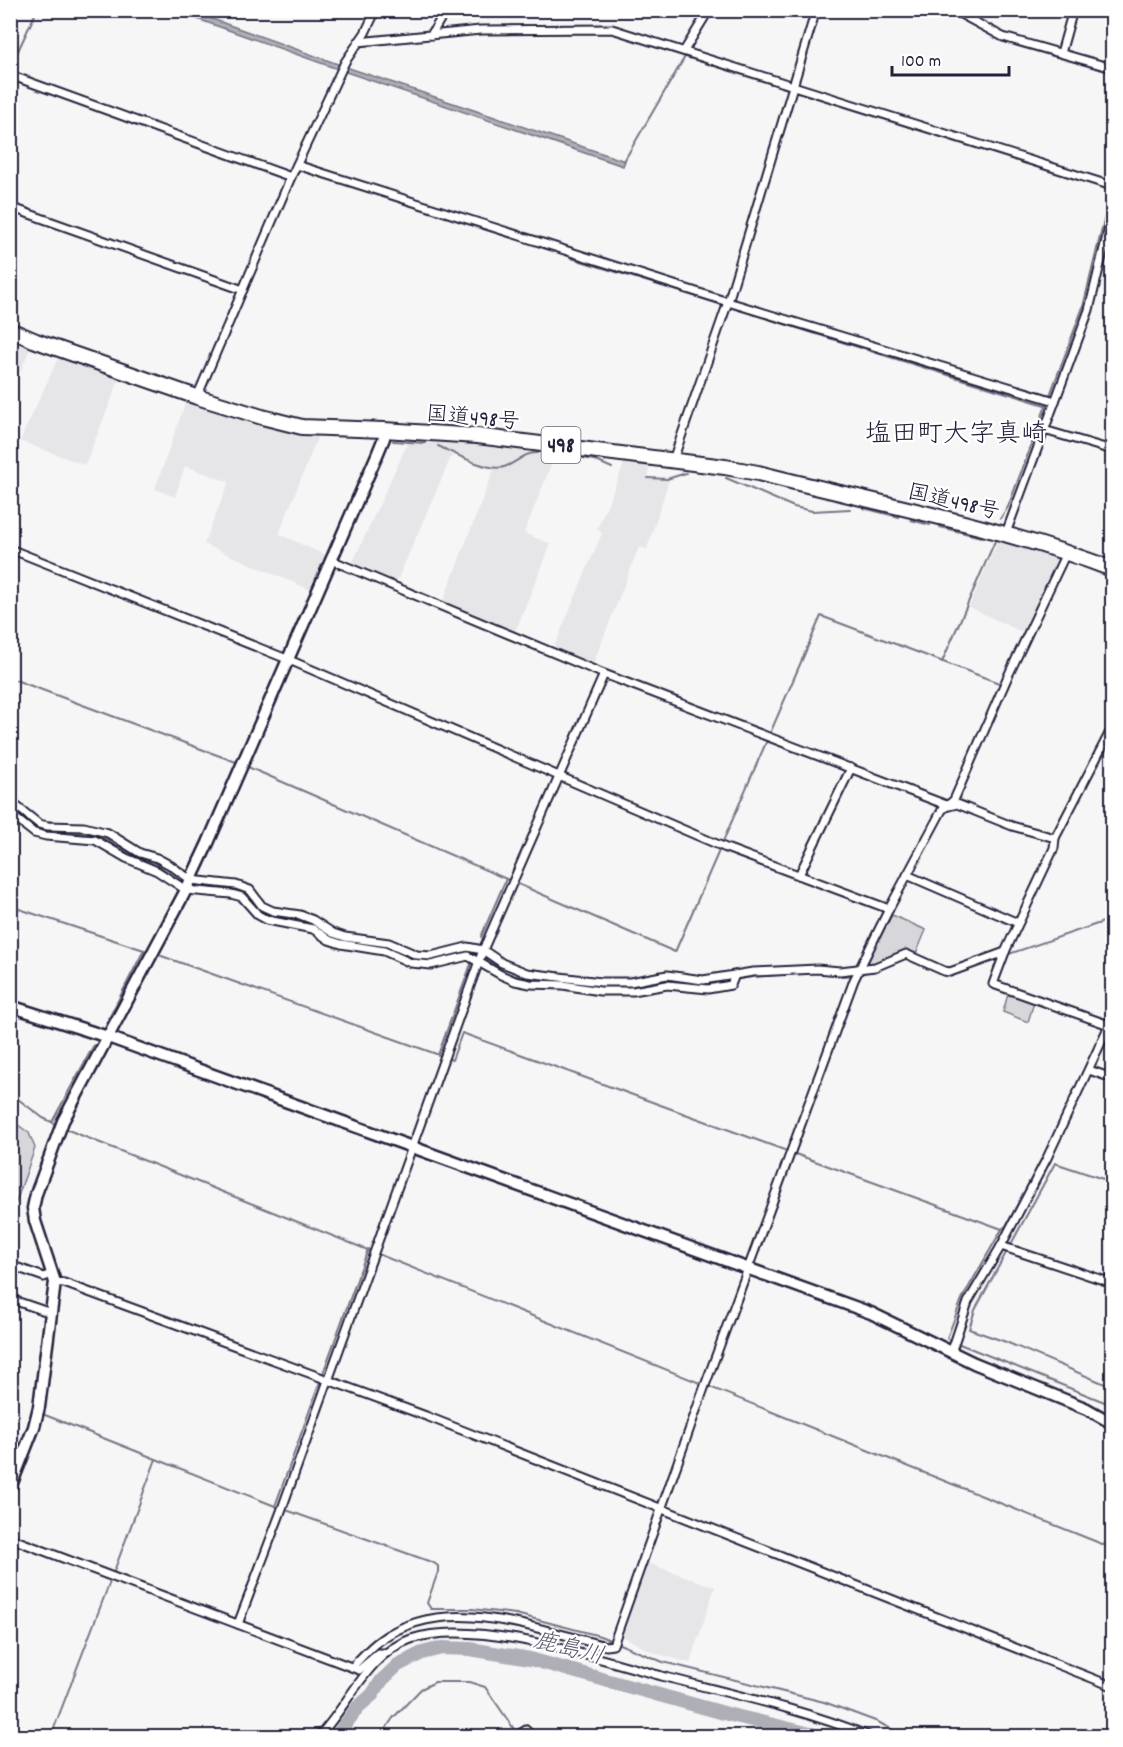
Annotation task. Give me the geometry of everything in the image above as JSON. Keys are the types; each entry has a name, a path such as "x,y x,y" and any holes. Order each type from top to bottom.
{"highway":[{"name":"国道498号","path":"10,330 197,397 302,427 487,437 758,473 1006,534 1067,551 1113,569"}],"street":[{"path":"197,397 291,177 345,62 376,10"},
{"path":"431,35 446,10"},
{"path":"684,51 708,10"},
{"path":"673,460 728,302 816,10"},
{"path":"953,10 1003,37 1113,68"},
{"path":"1060,53 1073,10"},
{"path":"358,42 481,30 612,29 1110,185"},
{"path":"10,75 291,177"},
{"path":"297,165 728,302 1055,402"},
{"path":"10,207 243,290"},
{"path":"1006,534 1089,310 1113,215"},
{"path":"10,1488 34,1427 51,1313 54,1277 35,1221 33,1208 36,1194 63,1121 188,885 377,455 384,438 384,430"},
{"path":"1044,430 1113,450"},
{"path":"10,549 287,659 726,848 889,909"},
{"path":"352,1667 379,1641 413,1623 437,1618 471,1617 503,1621 606,1646 613,1645 708,1377 854,980 942,810 954,801 1008,676 1067,551"},
{"path":"331,560 604,674 949,806 957,804 1012,826 1055,838"},
{"path":"238,1623 284,1504 324,1378 378,1245 483,950 604,674"},
{"path":"952,1350 968,1302 1001,1246 1047,1158 1111,1022 993,984 1018,923 1054,848 1055,838 1113,728"},
{"path":"799,875 851,768"},
{"path":"10,801 39,824 84,827 108,833 140,853 170,865 188,885 236,885 250,890 262,906 273,911 300,915 345,937 367,938 389,943 417,955 431,956 467,947 483,950 502,963 527,973 601,982 630,982 667,975 703,980 735,975 817,969 840,971 875,967 906,954 950,972 1004,956"},
{"path":"10,814 34,833 95,840 126,858 188,885 242,897 258,915 267,920 314,929 329,940 384,951 411,963 431,965 468,956 515,981 600,991 633,991 668,985 708,989 731,986 735,975"},
{"path":"907,875 1018,923"},
{"path":"10,1006 108,1037 871,1313 1087,1409 1113,1423"},
{"path":"1089,1070 1113,1078"},
{"path":"1001,1246 1113,1283"},
{"path":"10,1265 44,1277 54,1277 64,1283 426,1416 1113,1686"},
{"path":"10,1299 51,1313"},
{"path":"10,1538 359,1670 379,1653 386,1653"},
{"path":"319,1737 359,1681 386,1653 410,1640 431,1635 469,1633 533,1642 790,1709 837,1723 869,1737"},
{"path":"516,1737 526,1730 531,1737"}],"shaded area":[{"path":"175,11 190,11 349,68 625,161 623,166"},
{"path":"11,338 31,347 11,392"},
{"path":"59,356 120,378 85,465 20,441"},
{"path":"186,401 252,424 318,436 279,534 327,556 313,591 204,544 229,482 185,466 175,497 155,489"},
{"path":"409,440 492,445 556,453 524,533 551,544 514,634 442,604 494,469 452,455 396,583 351,566"},
{"path":"625,462 649,465 648,479 669,480 647,549 639,547 592,667 553,650 602,533 597,529"},
{"path":"998,540 1059,558 1024,633 969,607"},
{"path":"892,915 926,930 916,954 903,951 873,964 867,962"},
{"path":"1008,994 1034,1002 1028,1022 1003,1012"},
{"path":"10,1119 29,1133 35,1148 15,1205 11,1209"},
{"path":"647,1563 715,1587 690,1663 654,1653 620,1635"}],"waterway":[{"path":"10,68 37,10"},
{"path":"689,50 713,10"},
{"path":"624,161 686,55"},
{"path":"1000,519 1008,507 1083,307 1112,187"},
{"path":"571,258 723,305"},
{"path":"730,307 861,348"},
{"path":"867,350 1045,405"},
{"path":"393,441 425,443"},
{"path":"438,446 471,461 497,468 509,465 529,454 538,453"},
{"path":"550,454 572,457"},
{"path":"583,458 612,468"},
{"path":"648,478 667,479 686,473"},
{"path":"726,478 794,507 812,511 850,509"},
{"path":"863,508 899,517"},
{"path":"911,520 930,525"},
{"path":"940,527 981,537"},
{"path":"942,662 995,541"},
{"path":"248,767 675,952 821,616 999,683"},
{"path":"10,678 236,762"},
{"path":"10,807 31,826 104,838 137,858 159,866 183,882"},
{"path":"481,937 506,879"},
{"path":"196,888 232,888 244,893 269,916 310,923 331,936 343,940 383,946 414,959 432,960 466,952 478,954 508,974 533,980 631,987 667,980 703,985 752,977 819,972 844,976 854,975"},
{"path":"10,906 144,950"},
{"path":"1006,955 1112,919"},
{"path":"109,1018 144,950 148,951"},
{"path":"156,954 442,1056"},
{"path":"438,1055 471,964"},
{"path":"860,974 875,970"},
{"path":"1002,983 1087,1013"},
{"path":"1002,1229 1006,1226 1043,1157 1103,1029"},
{"path":"447,1058 452,1060 462,1033 1002,1229 962,1299 947,1338 952,1341"},
{"path":"52,1122 94,1045"},
{"path":"10,1093 43,1118 58,1125"},
{"path":"63,1128 1112,1548"},
{"path":"1010,1246 1055,1163 1112,1182"},
{"path":"275,1506 368,1249"},
{"path":"1007,1251 975,1310 969,1329 1006,1342 1112,1387"},
{"path":"957,1343 1112,1405"},
{"path":"45,1415 156,1459"},
{"path":"113,1574 156,1459 275,1506 434,1563 438,1566 438,1572 427,1603 431,1609 472,1609 516,1614 600,1636 663,1662 824,1702 878,1722 904,1736"},
{"path":"51,1736 111,1579"},
{"name":"鹿島川","path":"337,1736 358,1707 372,1695 382,1680 398,1665 422,1653 442,1648 470,1649 530,1659 731,1715 819,1736"},
{"path":"381,1736 393,1718 421,1689 435,1682 469,1682 485,1687 514,1729"},
{"path":"687,1736 690,1734 698,1736"}],"district":[{"name":"塩田町大字真崎","path":"956,432"}]}
